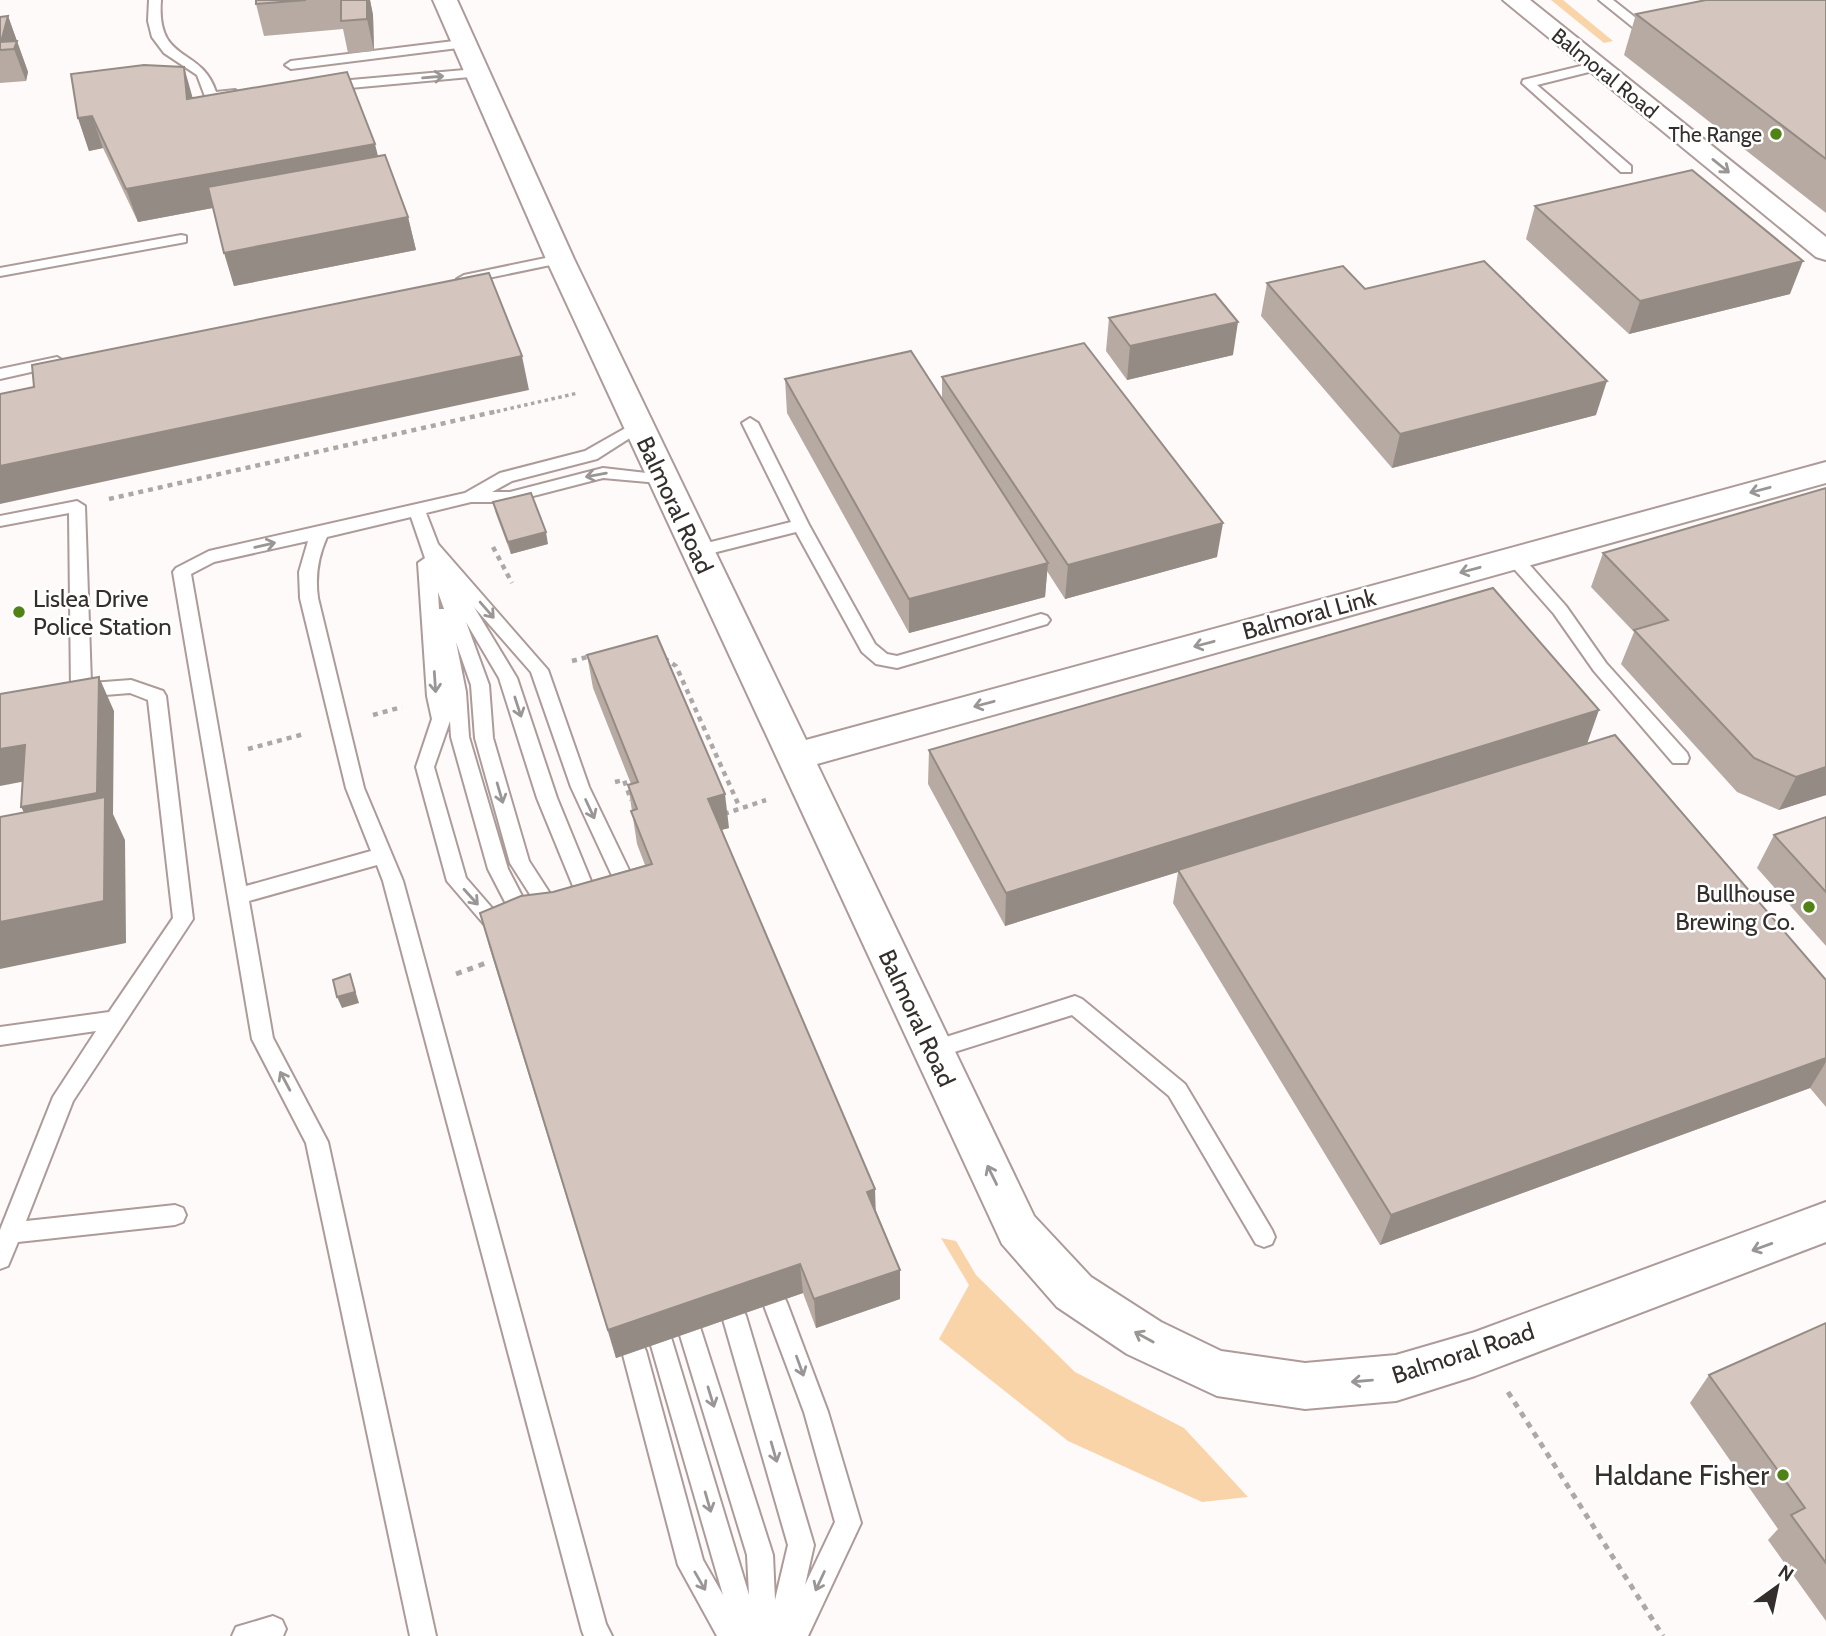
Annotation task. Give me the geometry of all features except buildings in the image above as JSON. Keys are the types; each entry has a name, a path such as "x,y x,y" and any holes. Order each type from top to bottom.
{"street":[{"name":"Balmoral Road","path":"445,0 559,259 1018,1230 1074,1292 1144,1338 1217,1373 1305,1386 1396,1378 1475,1354 1826,1222"},
{"name":"Balmoral Road","path":"1515,0 1826,251"},
{"name":"Balmoral Link","path":"793,757 1826,472"}],"lane":[{"path":"155,0 152,20 157,39 203,75 211,96 252,93"},
{"path":"1605,0 1639,26 1666,21"},
{"path":"290,65 469,58"},
{"path":"307,88 390,80 469,58"},
{"path":"1598,66 1528,83 1626,169"},
{"path":"0,272 181,239"},
{"path":"450,282 559,259"},
{"path":"0,374 68,360"},
{"path":"750,423 801,525 869,649 882,660 897,662 1041,620"},
{"path":"423,1636 317,1142 263,1039 182,572 209,557 470,497 506,477 591,455 638,426"},
{"path":"470,497 510,497 603,473 664,480"},
{"path":"0,521 77,506 82,691"},
{"path":"417,511 481,685 484,738 520,863 560,925"},
{"path":"697,551 801,525"},
{"path":"320,533 312,549 305,575 355,788 396,890 599,1636"},
{"path":"426,541 539,670 580,787 635,903"},
{"path":"426,541 436,696 441,719 425,767 457,881 509,939"},
{"path":"426,541 508,678 547,798 594,915"},
{"path":"426,541 457,692 460,737 498,870 529,929"},
{"path":"1514,558 1560,610 1600,667 1680,758"},
{"path":"0,1259 64,1097 183,919 157,696 131,686 55,696"},
{"path":"238,896 383,856"},
{"path":"932,1050 1075,1005 1177,1090 1264,1237"},
{"path":"0,1036 115,1020"},
{"path":"10,1233 175,1215"},
{"path":"775,1303 816,1412 848,1523 794,1636"},
{"path":"734,1316 801,1545 780,1636"},
{"path":"691,1332 760,1555 764,1636"},
{"path":"662,1342 748,1636"},
{"path":"634,1351 691,1565 732,1636"},
{"path":"245,1636 273,1629"}],"path":[{"path":"77,506 618,384"},
{"path":"494,547 518,594"},
{"path":"653,651 676,666 740,808"},
{"path":"539,670 592,656"},
{"path":"214,758 341,725 436,696"},
{"path":"723,814 757,803"},
{"path":"1475,1354 1517,1404 1663,1636"}],"shaded area":[{"path":"1551,0 1563,0 1613,41 1604,43"},
{"path":"941,1238 956,1241 976,1275 1075,1372 1184,1428 1248,1497 1202,1502 1068,1441 939,1339 969,1285"}],"place":[{"name":"The Range","path":"1776,134"},
{"name":"Lislea Drive Police Station","path":"19,612"},
{"name":"Bullhouse Brewing Co.","path":"1809,907"},
{"name":"Haldane Fisher","path":"1783,1475"}]}
